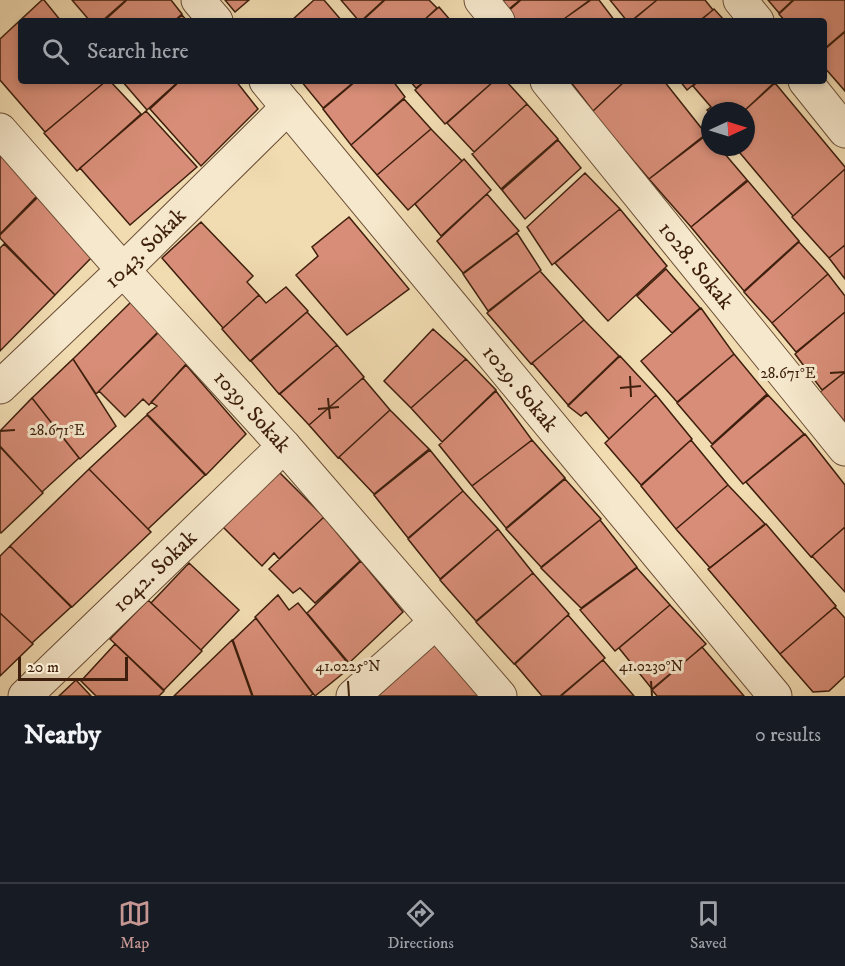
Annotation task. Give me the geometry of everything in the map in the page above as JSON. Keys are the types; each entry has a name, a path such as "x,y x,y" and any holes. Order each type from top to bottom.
{"street":[{"path":"198,0 213,18"},
{"path":"481,0 496,18"},
{"path":"740,0 755,18"},
{"name":"1029. Sokak","path":"269,84 775,696"},
{"name":"1028. Sokak","path":"549,84 845,448"},
{"path":"807,84 845,131"},
{"name":"1043. Sokak","path":"0,387 123,270 288,107"},
{"name":"1039. Sokak","path":"0,130 123,270 284,446 500,696"},
{"name":"1042. Sokak","path":"25,696 284,446"},
{"path":"354,696 436,622"}],"building":[{"path":"44,0 59,18 23,18"},
{"path":"72,0 126,0 105,18 87,18"},
{"path":"127,0 171,0 182,14 177,18 107,18"},
{"path":"225,0 249,0 235,12"},
{"path":"314,0 324,0 339,18 294,18"},
{"path":"341,0 384,0 364,18 356,18"},
{"path":"385,0 429,0 437,8 426,18 365,18"},
{"path":"495,0 520,0 505,12"},
{"path":"521,0 590,0 565,18 512,18 506,13"},
{"path":"591,0 599,0 613,18 565,18"},
{"path":"610,0 657,0 635,18 625,18"},
{"path":"657,0 705,0 713,10 703,18 635,18"},
{"path":"768,0 793,0 779,13"},
{"path":"794,0 845,0 845,31 827,46 827,18 782,18 779,14"},
{"path":"439,7 448,18 426,18"},
{"path":"714,9 722,18 704,18"},
{"path":"18,22 18,84 102,84 45,132 0,80 0,39"},
{"path":"845,32 845,91 827,70 827,47"},
{"path":"102,84 113,84 141,114 77,171 44,133"},
{"path":"125,84 176,84 147,110"},
{"path":"177,84 238,84 258,109 201,166 150,109"},
{"path":"303,84 351,84 323,108"},
{"path":"352,84 395,84 405,97 351,145 323,109"},
{"path":"422,84 491,84 445,124 415,90"},
{"path":"491,84 509,84 527,104 474,152 447,123"},
{"path":"572,84 622,84 593,111"},
{"path":"622,84 666,84 701,128 701,138 649,179 592,112"},
{"path":"682,84 694,84 687,90"},
{"path":"695,84 773,84 754,102 707,102 693,86"},
{"path":"774,84 845,167 793,216 743,156 755,156 754,102"},
{"path":"404,99 431,129 377,175 351,145"},
{"path":"527,104 558,139 501,189 472,154"},
{"path":"146,111 197,167 130,225 80,168"},
{"path":"431,129 462,161 408,210 377,175"},
{"path":"701,139 701,156 727,156 747,180 691,227 649,179"},
{"path":"558,140 581,168 525,219 502,190"},
{"path":"0,154 35,188 32,192 37,196 0,234"},
{"path":"464,159 491,190 441,236 415,204"},
{"path":"845,169 845,245 829,258 792,217"},
{"path":"585,173 620,209 552,265 527,227"},
{"path":"748,181 799,241 744,291 691,227"},
{"path":"487,194 519,231 463,273 437,241"},
{"path":"38,197 93,256 55,295 0,238 0,235"},
{"path":"620,209 667,266 608,321 555,263"},
{"path":"349,217 409,289 347,335 296,275 318,256 312,247"},
{"path":"201,222 253,276 247,282 259,295 223,328 162,258"},
{"path":"517,233 541,270 488,311 463,274"},
{"path":"799,242 828,274 772,323 744,292"},
{"path":"4,244 55,295 0,351 0,248"},
{"path":"845,245 845,279 829,258"},
{"path":"666,269 700,308 672,333 637,296"},
{"path":"540,271 584,320 531,364 487,313"},
{"path":"828,274 845,296 845,312 796,352 772,323"},
{"path":"286,287 308,311 250,361 222,329 259,295 266,303"},
{"path":"132,301 160,330 96,394 73,359"},
{"path":"701,308 734,354 677,402 641,361"},
{"path":"307,312 337,345 279,394 251,361"},
{"path":"845,312 845,372 822,390 795,354"},
{"path":"584,320 619,356 568,405 532,363"},
{"path":"433,329 466,359 411,408 384,381"},
{"path":"160,331 187,363 149,405 143,399 125,417 99,391"},
{"path":"337,345 364,377 309,425 280,394"},
{"path":"734,354 767,394 712,444 677,403"},
{"path":"620,356 656,395 609,439 586,412 581,416 568,406"},
{"path":"73,359 116,426 80,459 32,398"},
{"path":"466,359 496,390 442,442 411,408"},
{"path":"186,365 246,434 206,475 147,414 157,406 151,402"},
{"path":"845,372 845,422 820,392"},
{"path":"363,378 390,410 338,458 309,425"},
{"path":"496,391 532,440 472,486 439,445"},
{"path":"656,395 692,439 641,485 605,443"},
{"path":"768,395 804,434 743,484 711,446"},
{"path":"32,398 79,458 42,492 0,446 0,431"},
{"path":"390,410 429,449 374,494 339,457"},
{"path":"147,415 205,475 148,529 89,469"},
{"path":"805,434 845,485 845,527 811,557 746,482"},
{"path":"532,440 565,478 506,528 472,486"},
{"path":"691,440 728,485 676,529 641,486"},
{"path":"0,447 43,493 1,533 0,532"},
{"path":"430,450 463,491 408,538 374,495"},
{"path":"89,469 151,532 72,607 10,546"},
{"path":"277,470 324,517 279,559 274,553 262,566 222,526"},
{"path":"565,479 601,519 541,567 506,529"},
{"path":"728,485 765,524 710,568 676,529"},
{"path":"463,491 498,529 440,579 408,539"},
{"path":"324,517 360,561 315,603 300,588 293,593 269,569"},
{"path":"600,520 637,567 581,608 541,568"},
{"path":"766,524 836,606 780,654 708,569"},
{"path":"845,527 845,592 812,556"},
{"path":"498,529 533,573 476,621 440,580"},
{"path":"10,546 71,607 32,643 0,613 0,556"},
{"path":"361,561 403,612 349,663 307,613"},
{"path":"189,563 239,610 201,650 151,603"},
{"path":"637,568 670,605 615,651 580,610"},
{"path":"533,573 569,614 514,664 476,622"},
{"path":"278,595 289,610 298,603 351,667 315,696 255,617"},
{"path":"148,600 202,651 164,690 110,639"},
{"path":"670,605 706,644 652,689 619,648"},
{"path":"835,607 845,618 845,676 829,691 813,692 780,654"},
{"path":"0,613 33,644 0,676"},
{"path":"568,615 605,658 560,696 542,696 515,664"},
{"path":"256,618 313,694 310,696 253,696 233,640"},
{"path":"232,640 252,696 174,696"},
{"path":"435,642 480,696 378,696"},
{"path":"115,644 164,691 159,696 96,696 81,681"},
{"path":"702,647 744,696 657,696 652,690"},
{"path":"603,660 634,696 561,696"},
{"path":"76,680 91,696 59,696"}]}
